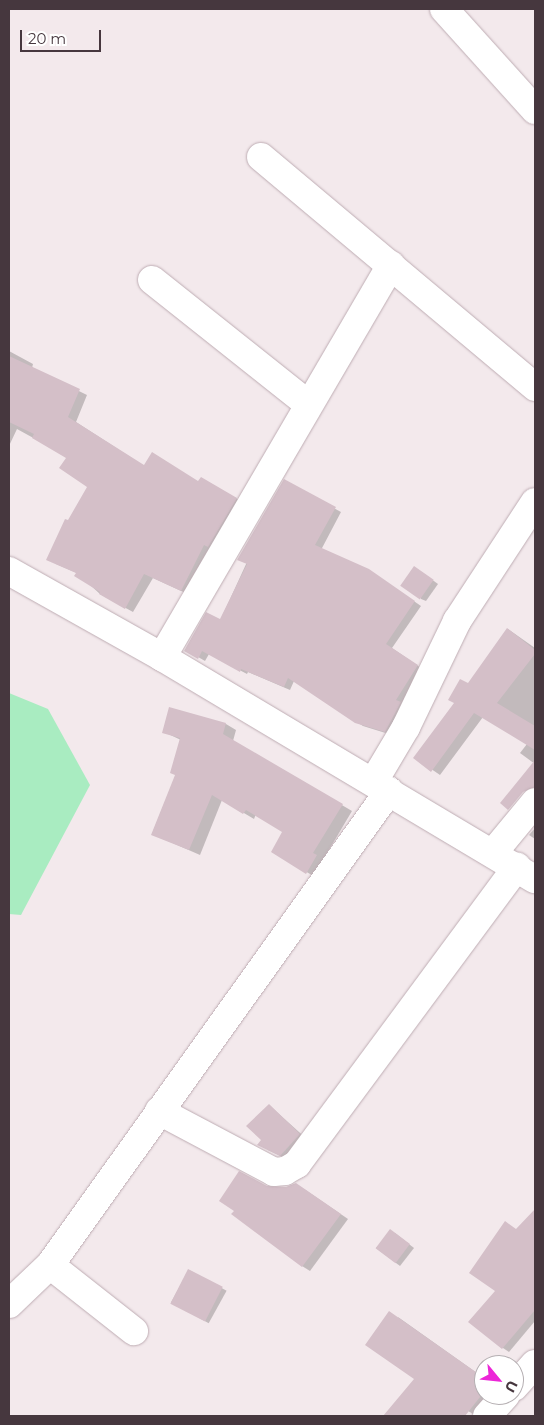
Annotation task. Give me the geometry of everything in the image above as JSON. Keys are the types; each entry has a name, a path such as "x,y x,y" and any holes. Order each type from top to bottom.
{"street":[{"path":"444,9 535,110"},
{"path":"261,158 391,265 535,388"},
{"path":"162,657 308,404 391,265"},
{"path":"152,280 308,404"},
{"path":"9,1304 50,1265 159,1112 382,786 406,726 456,621 535,502"},
{"path":"9,571 162,657 526,873 297,1164 285,1170 274,1172 159,1112"},
{"path":"493,853 535,802"},
{"path":"50,1265 134,1331"},
{"path":"524,1376 535,1364"},
{"path":"487,1416 497,1405"}],"shaded area":[{"path":"9,693 48,709 90,785 21,915 9,914"}],"building":[{"path":"9,356 80,389 68,417 144,465 152,452 198,481 201,477 237,498 208,547 204,545 181,591 144,574 125,609 99,594 100,592 74,576 76,573 46,560 65,519 68,520 87,487 59,468 66,458 32,438 34,434 9,422"},
{"path":"284,479 336,507 315,545 369,569 415,601 386,644 418,665 396,700 401,702 385,732 355,723 288,678 284,687 241,669 240,672 202,651 198,659 184,651 206,612 220,619 247,564 237,560"},
{"path":"414,566 434,580 420,599 400,586"},
{"path":"507,628 535,650 535,654 497,703 535,726 535,750 474,713 431,772 413,758 454,703 448,700 460,679 468,683"},
{"path":"169,707 226,723 223,734 343,804 313,853 317,855 306,874 271,852 282,832 246,810 243,814 212,795 189,850 151,835 175,775 170,773 180,738 162,733"},
{"path":"535,760 535,787 523,792 508,810 500,803"},
{"path":"269,1104 300,1134 280,1156 257,1145 261,1140 246,1126"},
{"path":"239,1171 267,1186 286,1187 296,1183 341,1214 302,1267 231,1214 234,1211 219,1201"},
{"path":"535,1209 535,1310 502,1349 468,1322 495,1291 469,1273 505,1221 516,1229"},
{"path":"390,1229 410,1244 396,1263 376,1248"},
{"path":"188,1269 223,1287 205,1321 170,1304"},
{"path":"389,1311 474,1371 474,1405 465,1416 383,1416 414,1379 365,1345"}]}
